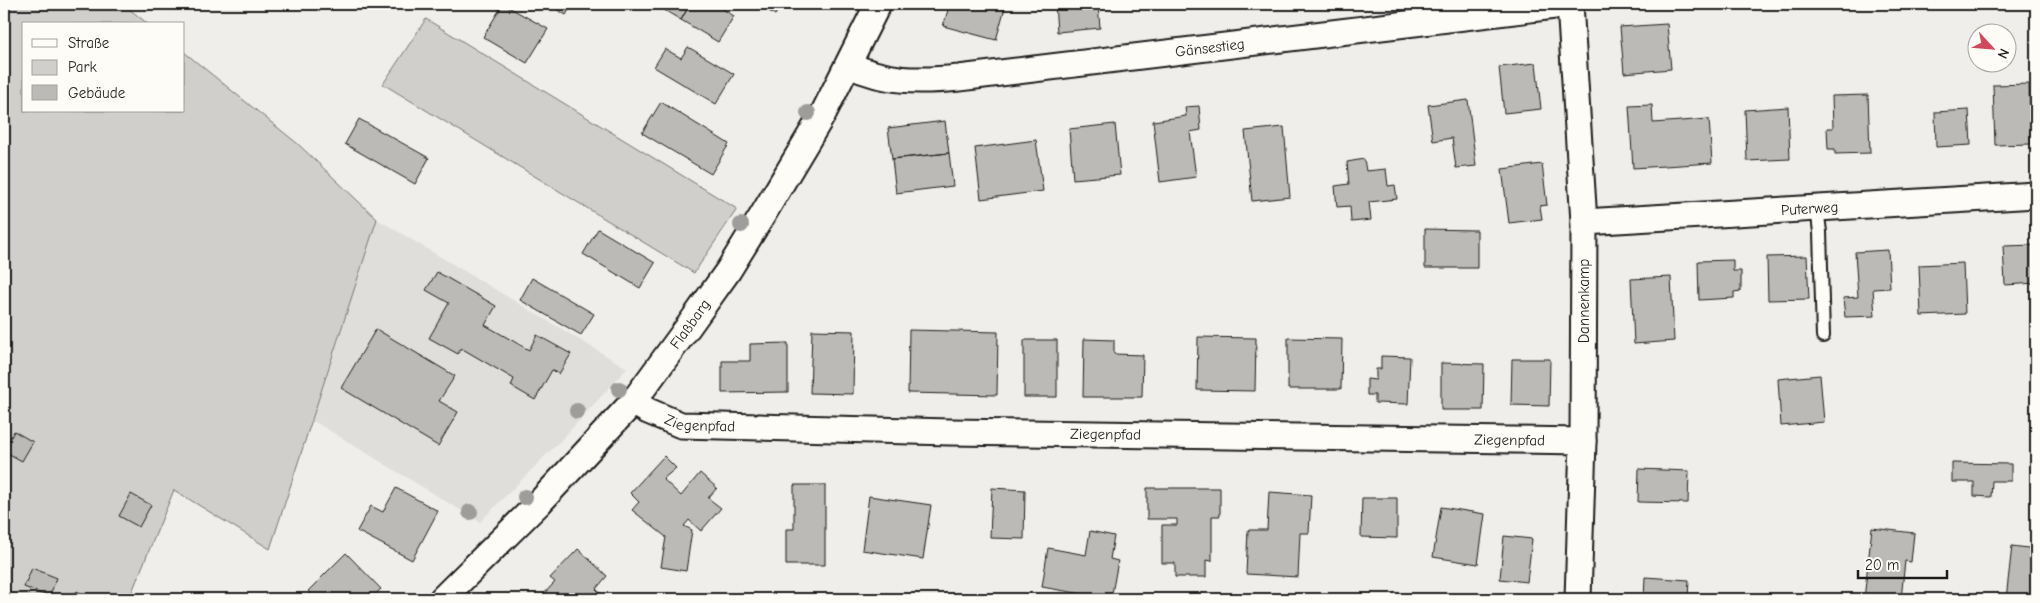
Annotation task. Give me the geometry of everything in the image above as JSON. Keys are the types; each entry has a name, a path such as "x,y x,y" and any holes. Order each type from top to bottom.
{"street":[{"name":"Flaßbarg","path":"442,599 539,504 633,402 688,327 742,248 823,114 878,4"},
{"name":"Gänsestieg","path":"849,65 866,73 890,79 919,82 1571,4"},
{"name":"Dannenkamp","path":"1571,4 1584,222 1583,441 1578,599"},
{"name":"Puterweg","path":"1584,222 2036,195"},
{"name":"Ziegenpfad","path":"633,402 648,411 681,424 950,432 1583,441"}],"lane":[{"path":"1817,208 1820,232 1823,336"}],"shaded area":[{"path":"377,219 627,368 566,435 480,522 312,420"}],"green space":[{"path":"4,4 123,4 146,22 22,22 22,112 185,112 185,53 298,144 377,219 270,549 174,490 129,599 4,599"},
{"path":"426,19 737,209 694,273 383,84"}],"building":[{"path":"503,4 548,29 527,63 483,37"},
{"path":"548,4 572,4 566,15"},
{"path":"654,4 690,4 681,20"},
{"path":"690,4 714,4 734,16 718,42 681,20"},
{"path":"758,4 782,4 775,15"},
{"path":"950,4 1006,4 996,40 943,26"},
{"path":"1055,4 1098,4 1100,28 1057,32"},
{"path":"1228,4 1256,4 1256,6 1229,9"},
{"path":"1667,24 1671,69 1624,73 1620,27"},
{"path":"688,47 734,74 716,104 654,67 665,49 681,58"},
{"path":"1536,63 1541,109 1504,113 1499,67"},
{"path":"2029,84 2031,144 1995,145 1993,85"},
{"path":"1868,95 1870,153 1835,154 1835,149 1828,149 1827,128 1833,128 1832,96"},
{"path":"1468,100 1476,166 1456,168 1452,138 1433,141 1428,105"},
{"path":"661,102 729,144 711,174 642,133"},
{"path":"1652,105 1653,123 1709,119 1712,163 1633,168 1629,106"},
{"path":"1199,106 1201,130 1190,132 1196,177 1160,182 1153,121 1186,116 1185,107"},
{"path":"1788,107 1790,159 1747,161 1745,110"},
{"path":"1969,110 1971,145 1936,147 1935,112"},
{"path":"359,119 429,158 415,184 345,144"},
{"path":"945,121 949,153 892,159 888,128"},
{"path":"1115,124 1120,175 1073,179 1069,129"},
{"path":"1284,127 1290,197 1252,201 1245,131"},
{"path":"1036,140 1043,191 981,199 975,148"},
{"path":"949,153 953,186 896,193 892,159"},
{"path":"1364,159 1366,171 1386,169 1388,186 1395,185 1397,199 1369,202 1371,220 1351,222 1350,206 1337,207 1335,186 1349,184 1347,162"},
{"path":"1542,164 1547,205 1540,206 1542,219 1509,223 1502,169"},
{"path":"598,229 655,263 640,288 583,254"},
{"path":"1425,229 1477,230 1477,268 1425,268"},
{"path":"2036,245 2036,283 2005,285 2003,246"},
{"path":"1888,250 1890,288 1873,289 1875,316 1845,317 1843,298 1858,297 1855,252"},
{"path":"1807,256 1809,299 1768,300 1767,257"},
{"path":"1733,260 1733,271 1741,271 1741,291 1734,292 1734,298 1699,300 1698,261"},
{"path":"1963,263 1965,314 1921,316 1919,265"},
{"path":"437,272 496,306 485,325 529,350 537,335 571,354 559,374 552,370 535,400 511,386 514,379 461,348 458,354 429,338 449,303 426,290"},
{"path":"1671,277 1674,341 1634,344 1631,279"},
{"path":"532,278 594,314 581,335 520,300"},
{"path":"376,329 455,376 439,401 458,412 438,446 341,388"},
{"path":"812,330 854,331 853,394 810,393"},
{"path":"909,330 998,332 997,395 908,393"},
{"path":"1198,337 1256,338 1255,391 1197,390"},
{"path":"1288,338 1342,339 1341,389 1288,389"},
{"path":"1084,339 1114,340 1114,354 1143,355 1142,397 1083,397"},
{"path":"1024,340 1057,340 1057,397 1024,397"},
{"path":"788,343 788,392 722,393 722,361 750,361 750,344"},
{"path":"1381,356 1410,357 1408,404 1375,403 1375,395 1367,395 1367,379 1376,380 1376,369 1381,369"},
{"path":"1512,359 1550,359 1549,406 1511,405"},
{"path":"1441,363 1484,364 1483,410 1441,410"},
{"path":"1820,375 1824,422 1781,426 1778,379"},
{"path":"14,431 33,442 22,461 4,451"},
{"path":"664,456 676,468 663,479 681,496 700,473 717,488 708,498 721,508 701,531 689,520 684,526 692,530 686,571 661,567 666,537 632,510 639,502 630,493"},
{"path":"1952,463 2011,464 2011,481 1992,481 1991,497 1974,496 1974,482 1952,482"},
{"path":"1639,469 1689,471 1688,503 1638,502"},
{"path":"794,485 825,485 825,565 786,565 786,529 794,529"},
{"path":"396,488 438,511 412,560 357,531 371,506 383,512"},
{"path":"992,488 1025,490 1024,539 990,538"},
{"path":"1147,488 1220,488 1220,516 1212,516 1212,561 1206,560 1206,577 1175,577 1175,563 1162,563 1162,525 1177,525 1177,519 1147,519"},
{"path":"1269,492 1311,495 1309,533 1300,533 1298,577 1246,574 1248,530 1267,530"},
{"path":"131,494 151,505 139,527 119,516"},
{"path":"869,496 931,505 923,559 862,550"},
{"path":"1362,498 1397,498 1397,538 1361,537"},
{"path":"1441,507 1485,514 1478,564 1433,557"},
{"path":"1872,528 1914,533 1911,562 1905,561 1901,599 1864,599"},
{"path":"1090,531 1114,536 1110,559 1118,561 1111,599 1042,587 1048,548 1086,555"},
{"path":"1504,536 1532,539 1527,582 1500,579"},
{"path":"2012,546 2036,549 2032,599 2006,599"},
{"path":"578,549 607,576 596,589 607,599 544,599 541,597 555,582 550,578"},
{"path":"346,553 381,589 370,599 316,599 308,591"},
{"path":"32,568 57,578 49,597 24,587"},
{"path":"1645,577 1689,580 1688,599 1644,599"},
{"path":"77,591 89,599 72,599"}]}
